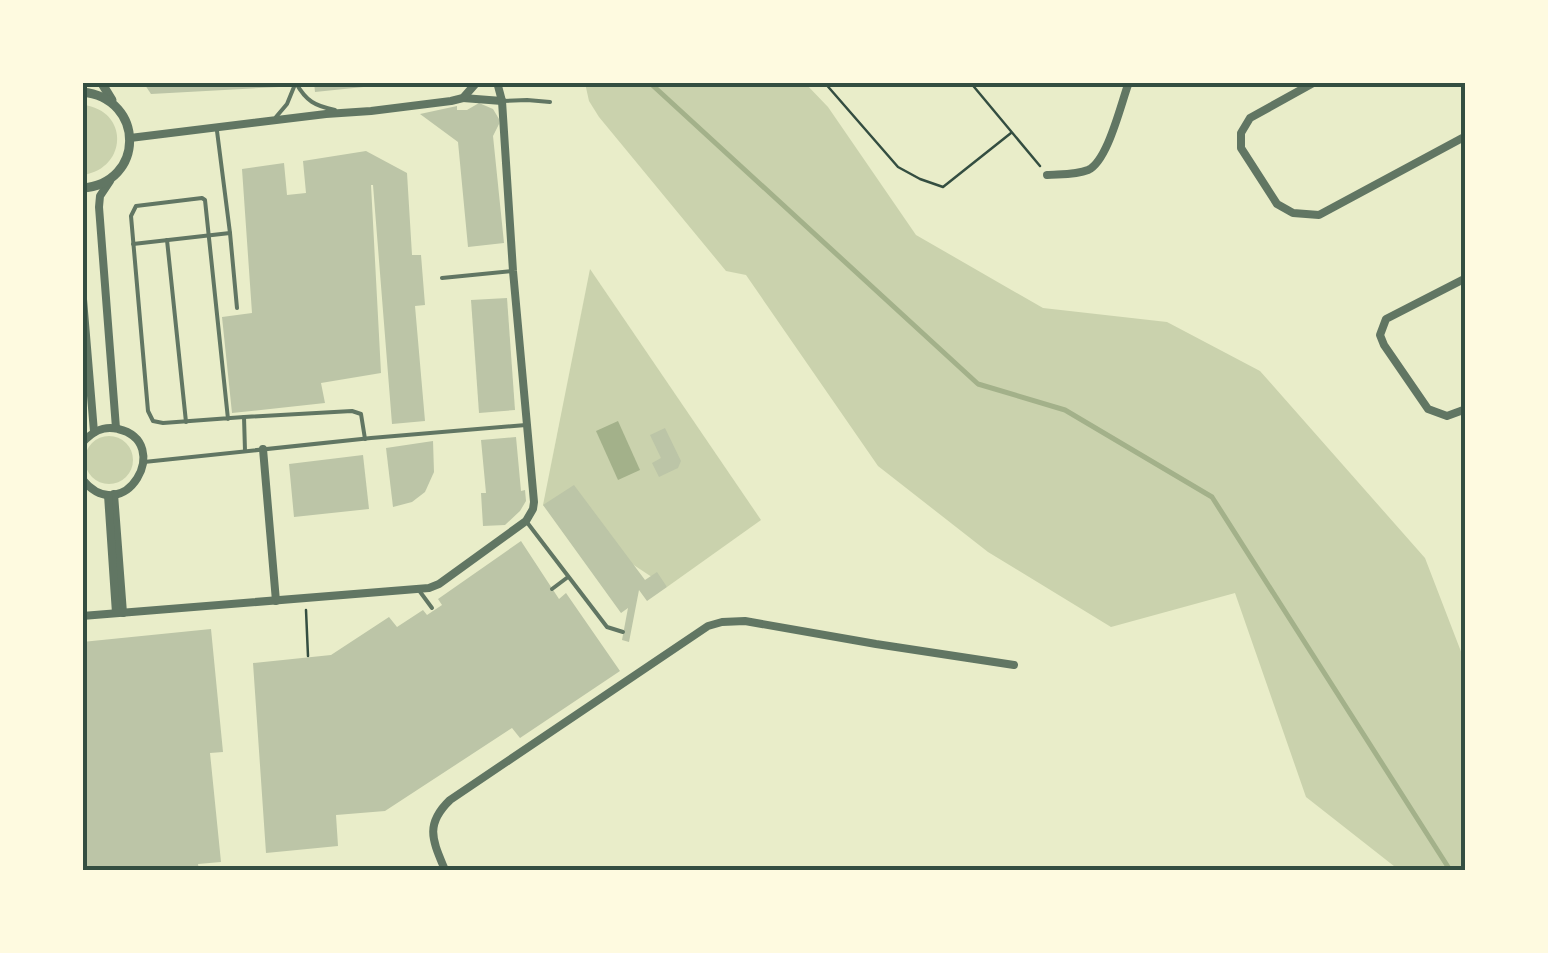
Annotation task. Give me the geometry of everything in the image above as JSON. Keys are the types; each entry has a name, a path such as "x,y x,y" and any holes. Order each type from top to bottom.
{"street":[{"path":"101,82 128,124 130,138 124,164 100,196 98,207 116,428"},
{"path":"463,98 477,82"},
{"path":"82,616 418,589 439,584 528,518 534,502 502,101 497,82"},
{"path":"1047,176 1086,171 1097,163 1129,82"},
{"path":"1314,82 1250,118 1240,139 1241,148 1276,204 1293,214 1319,215 1466,136"},
{"path":"82,92 104,97 117,107"},
{"path":"130,138 463,98 502,101"},
{"path":"82,188 112,177"},
{"path":"1462,411 1442,416 1426,407 1381,340 1381,329 1386,320 1466,278"},
{"path":"82,287 86,378 94,432"},
{"path":"82,443 94,432 116,428 138,442 144,462 135,484 126,491 95,491 82,479"},
{"path":"263,449 276,601"},
{"path":"111,494 119,613"},
{"path":"445,870 433,839 433,826 450,800 708,626 745,621 1014,664"}],"lane":[{"path":"296,83 304,98 314,105 344,112"},
{"path":"274,120 296,83"},
{"path":"502,101 550,102"},
{"path":"217,128 237,308"},
{"path":"228,419 204,198 136,206 131,216 133,244 148,410 153,421 186,422 228,419 244,417 352,410 361,414 365,438"},
{"path":"133,244 230,233"},
{"path":"167,240 186,422"},
{"path":"442,278 513,271"},
{"path":"244,417 246,450"},
{"path":"144,462 365,438 526,426"},
{"path":"528,518 607,627 623,632"},
{"path":"552,589 568,577"},
{"path":"418,589 432,608"}],"path":[{"path":"824,82 898,167 943,187 1011,132"},
{"path":"970,82 1047,176"},
{"path":"306,598 308,656"}],"shaded area":[{"path":"585,83 805,83 828,107 916,235 1043,308 1167,322 1260,371 1425,558 1465,662 1465,870 1399,870 1306,797 1235,593 1111,627 988,552 878,466 746,275 726,271 599,117 589,101"},
{"path":"83,105 109,117 117,139 108,162 83,175"},
{"path":"590,269 761,520 667,587 543,505"},
{"path":"618,421 640,470 618,480 596,431"},
{"path":"109,436 126,443 133,460 126,477 109,484 92,477 85,460 92,443"}],"building":[{"path":"143,82 278,82 279,87 151,94"},
{"path":"314,82 383,82 383,85 315,92"},
{"path":"479,103 493,109 499,119 493,136 504,243 468,247 458,142 420,114 457,106 457,110 467,110"},
{"path":"366,151 407,173 412,255 421,255 425,305 415,306 425,421 392,424 373,185 381,373 321,383 325,403 232,413 222,317 252,313 242,169 284,163 287,195 306,193 303,161"},
{"path":"507,298 515,410 479,413 471,300"},
{"path":"665,428 681,461 678,468 659,477 652,463 661,458 650,435"},
{"path":"516,437 521,491 525,490 526,501 505,525 483,526 481,493 486,493 481,440"},
{"path":"433,441 434,472 425,492 412,502 393,507 386,448"},
{"path":"363,455 369,509 294,517 289,464"},
{"path":"574,485 645,580 657,572 667,587 647,601 639,590 629,642 622,640 628,608 621,613 543,505"},
{"path":"521,541 559,599 566,593 620,671 520,738 512,728 385,811 336,815 338,846 266,853 253,663 331,655 389,617 397,627 423,610 427,615 442,605 438,599"},
{"path":"211,629 223,752 210,753 221,862 198,864 199,870 82,870 82,642"}],"waterway":[{"path":"649,82 978,384 1065,410 1212,497 1450,870"}]}
